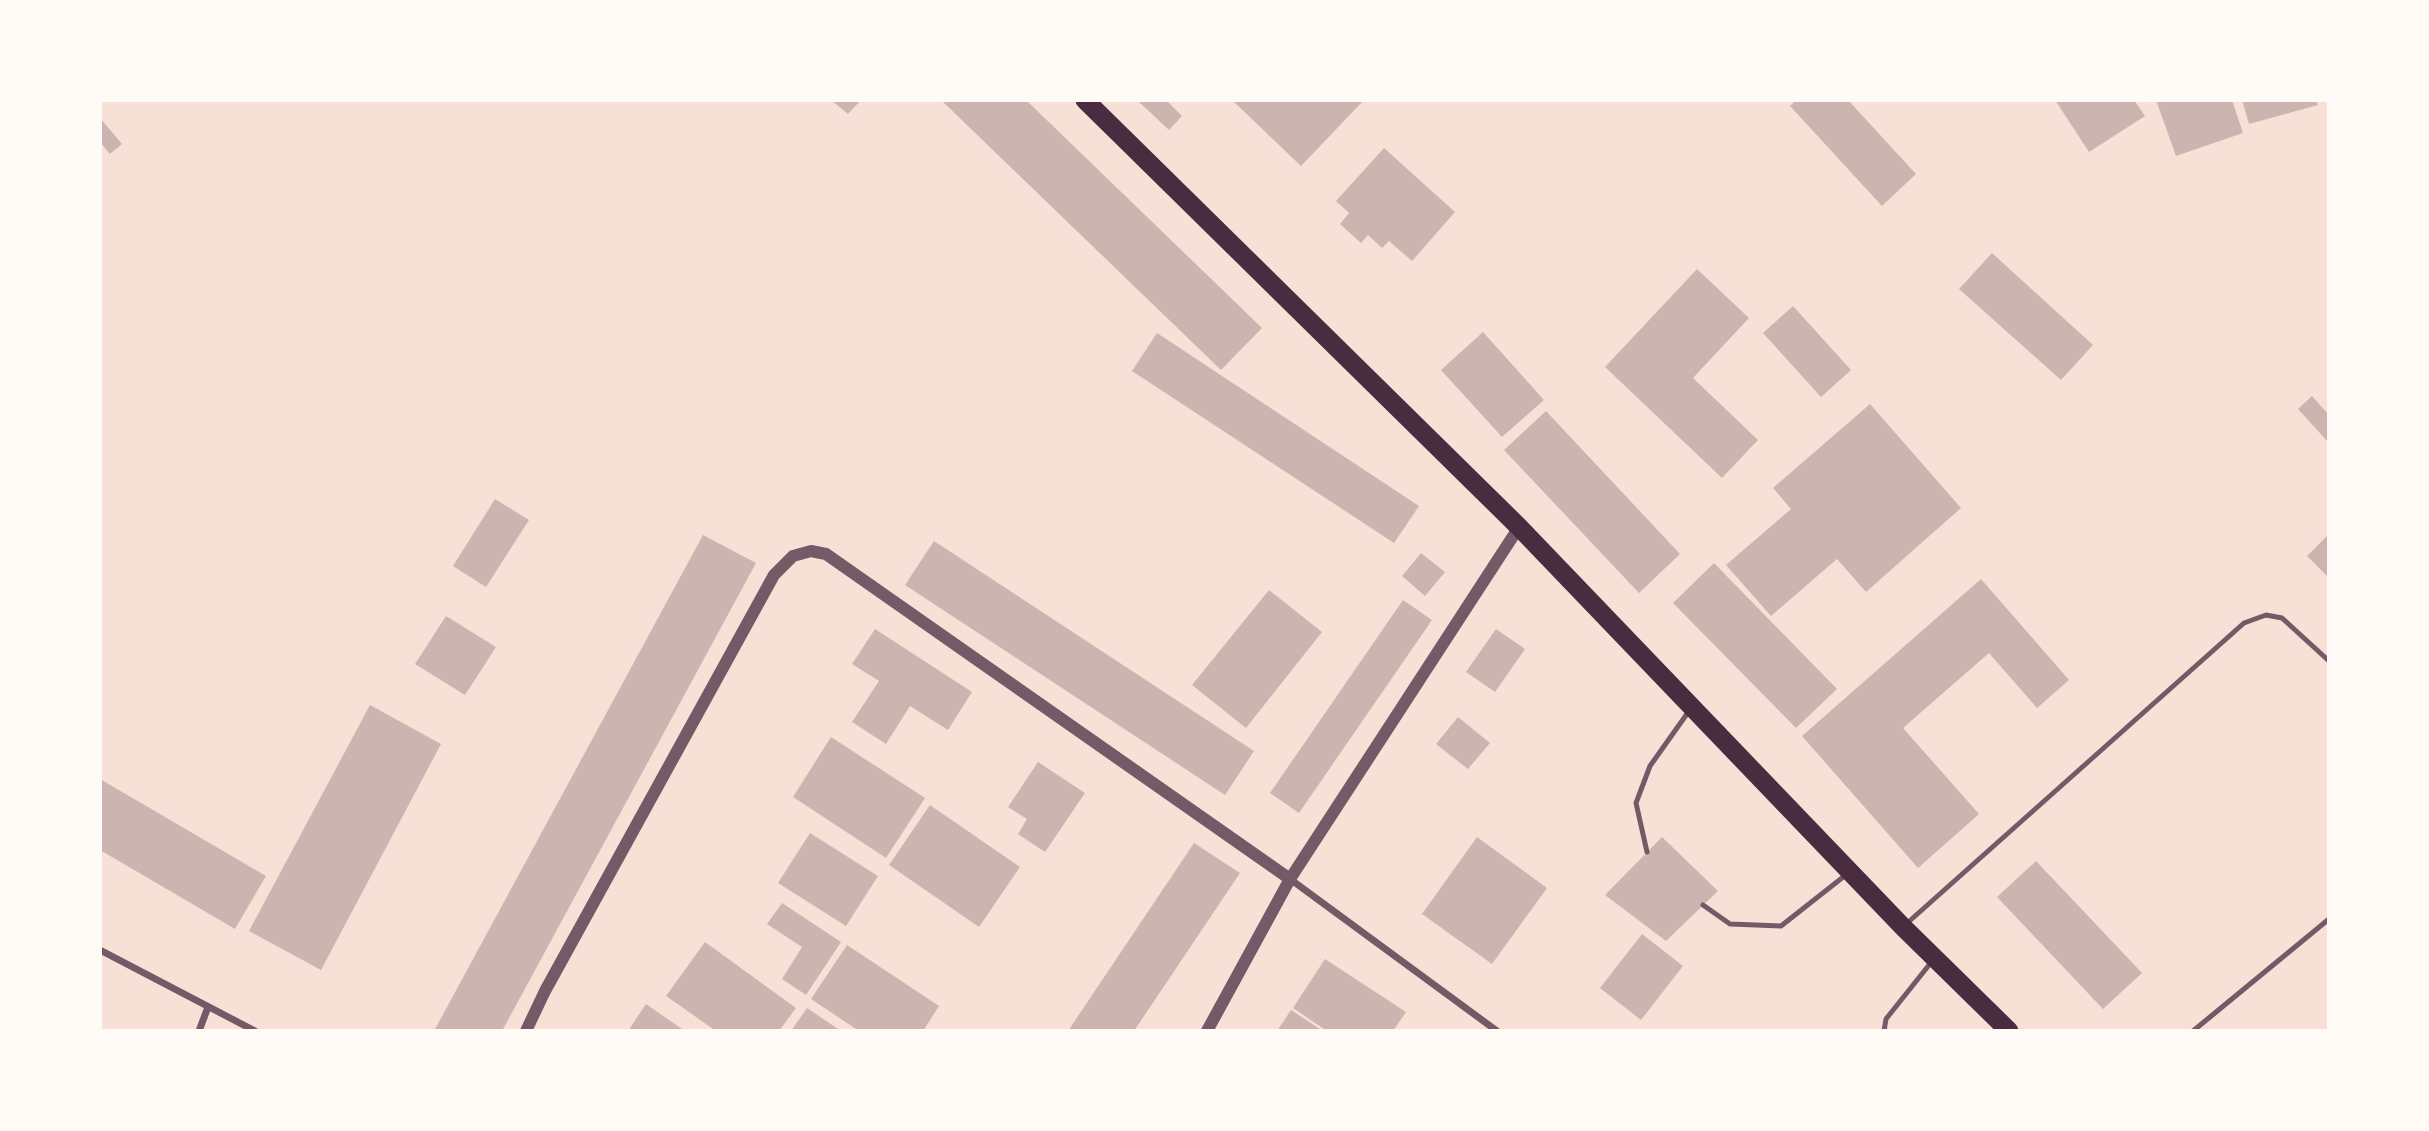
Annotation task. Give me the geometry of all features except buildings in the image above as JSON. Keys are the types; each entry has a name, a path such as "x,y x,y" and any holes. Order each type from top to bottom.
{"highway":[{"path":"1085,100 1519,527 1903,927 2009,1031"}],"street":[{"path":"1207,1031 1290,879 1519,527"},
{"path":"526,1031 545,990 774,575 793,556 811,551 826,554 1290,879 1497,1031"},
{"path":"100,950 255,1031"},
{"path":"199,1031 208,1007"}],"lane":[{"path":"1903,927 2244,623 2266,615 2282,618 2329,661"},
{"path":"1647,852 1636,803 1650,766 1692,707"},
{"path":"1703,905 1730,923 1781,926 1850,872"},
{"path":"2193,1031 2329,919"},
{"path":"1884,1031 1886,1019 1934,957"}]}
